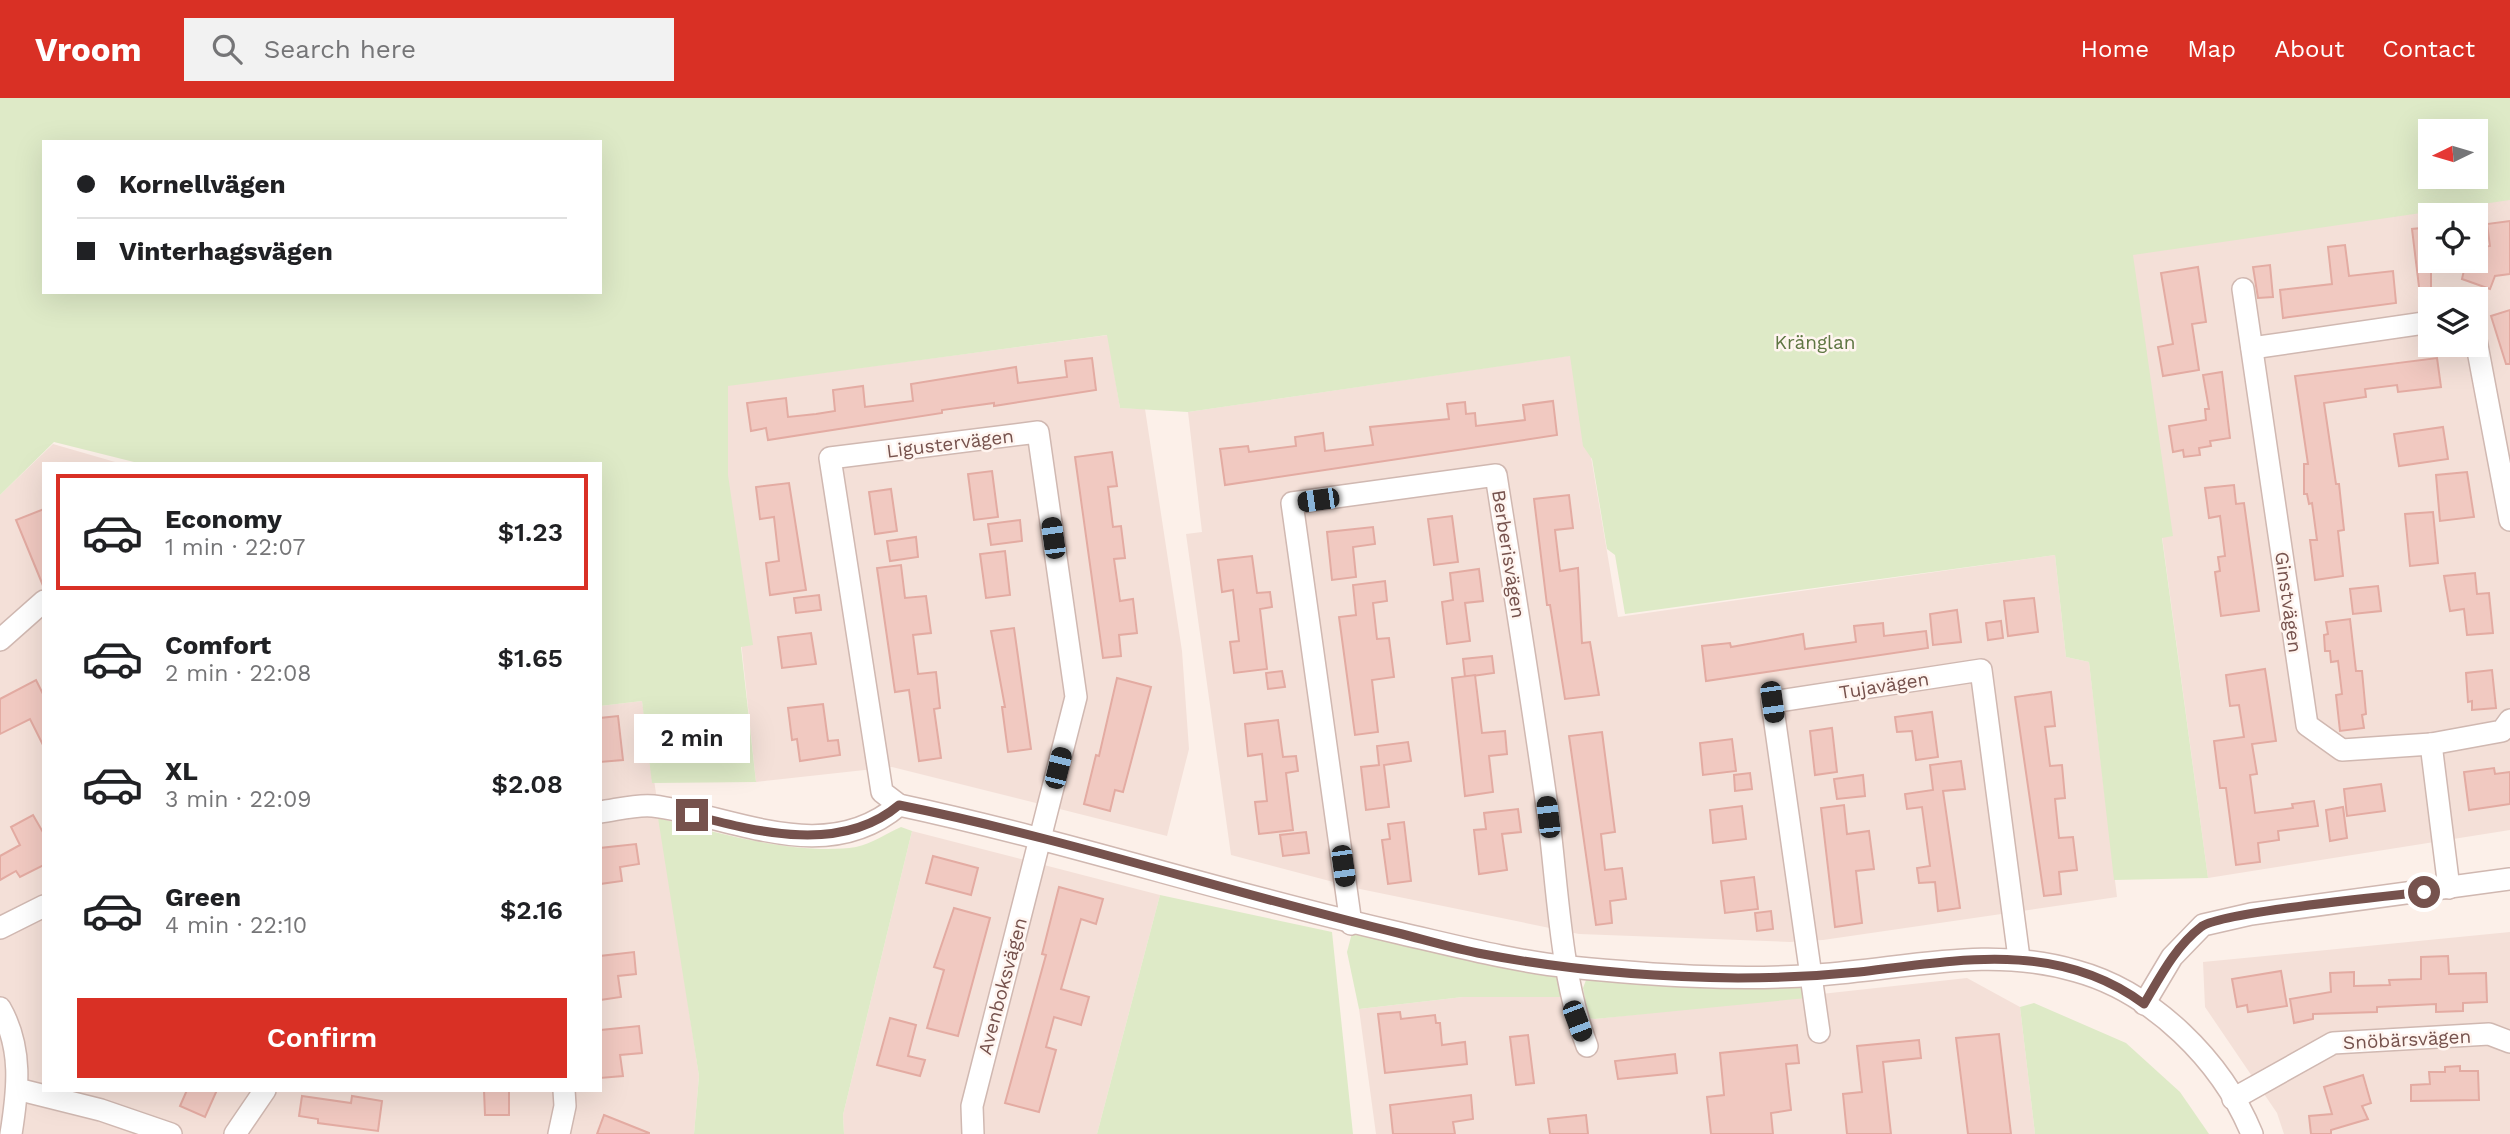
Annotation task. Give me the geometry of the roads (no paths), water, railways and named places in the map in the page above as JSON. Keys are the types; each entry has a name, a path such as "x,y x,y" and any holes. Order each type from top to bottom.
{"street":[{"name":"Ginstvägen","path":"2243,289 2307,725 2342,750 2431,744 2502,730 2510,720"},
{"path":"2252,348 2418,324"},
{"path":"2479,357 2510,520"},
{"name":"Ligustervägen","path":"899,805 882,792 878,773 830,458 1038,432 1076,697 1040,840"},
{"name":"Berberisvägen","path":"1352,923 1292,503 1496,475 1538,743 1568,967"},
{"path":"0,640 42,603"},
{"name":"Tujavägen","path":"1813,976 1772,702 1981,670 2019,958"},
{"path":"2431,744 2449,888"},
{"path":"602,812 651,805 734,826 808,836 846,832 881,821 899,805 1352,923 1481,954 1568,967 1738,978 1813,976 1976,957 2019,958 2078,971 2126,991 2144,1004 2204,1056 2233,1099 2252,1134"},
{"name":"Avenboksvägen","path":"973,1134 972,1106 1040,840"},
{"path":"2144,1004 2172,957 2203,925 2251,914 2510,879"},
{"path":"0,928 42,907"},
{"path":"1568,967 1577,1021 1587,1046"},
{"path":"1813,976 1819,1032"},
{"path":"0,1008 16,1048 17,1089 11,1134"},
{"name":"Snöbärsvägen","path":"2233,1099 2333,1043 2489,1034 2510,1042"},
{"path":"17,1089 101,1110 171,1134"},
{"path":"235,1134 264,1092"},
{"path":"559,1134 565,1106 564,1092"}],"park label":[{"name":"Kränglan","path":"1815,342"}]}
